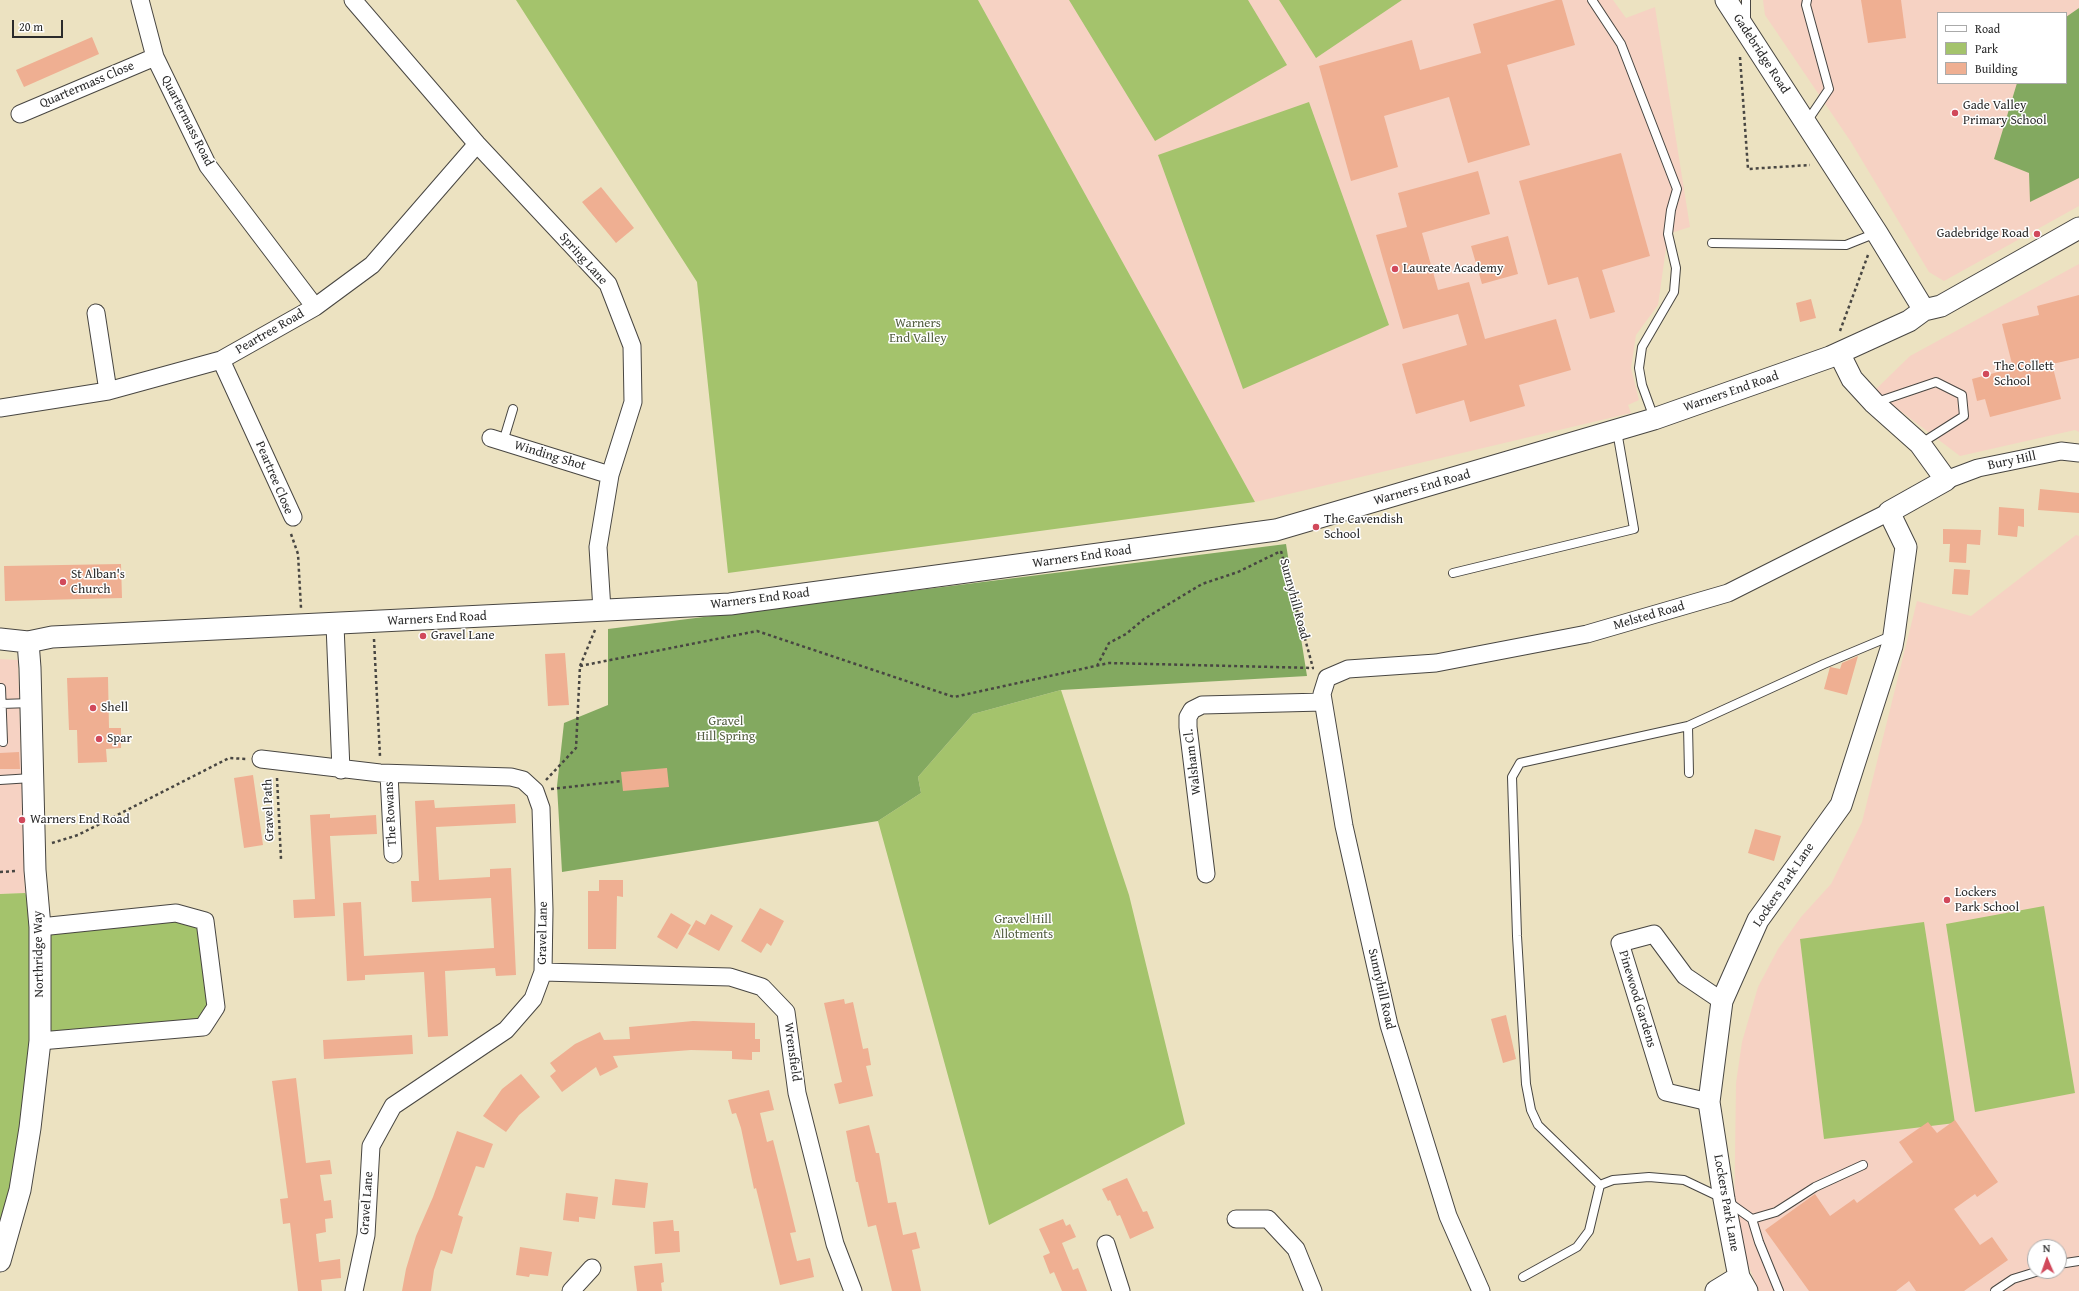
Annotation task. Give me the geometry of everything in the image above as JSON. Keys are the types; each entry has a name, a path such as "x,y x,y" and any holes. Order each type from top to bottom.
{"street":[{"name":"Quartermass Road","path":"140,0 155,57 208,166 315,307"},
{"name":"Spring Lane","path":"353,0 477,144 608,284 632,346 633,402 610,474 598,547 602,610"},
{"name":"Gadebridge Road","path":"1726,0 1877,233 1924,310"},
{"name":"Quartermass Close","path":"20,114 155,57"},
{"name":"Peartree Road","path":"0,408 108,391 221,360 315,307 372,264 477,144"},
{"name":"Warners End Road","path":"0,639 28,642 52,637 335,625 730,604 1276,530 1654,419 1835,355 1909,321 1924,310 1941,306 2079,228"},
{"path":"96,313 108,391"},
{"path":"1835,355 1852,379 1874,403 1920,444 1946,480"},
{"name":"Peartree Close","path":"221,360 293,517"},
{"name":"Winding Shot","path":"497,440 610,474"},
{"name":"Bury Hill","path":"1946,480 1978,468 2061,451 2079,453"},
{"name":"Melsted Road","path":"1327,678 1348,669 1436,663 1587,634 1721,595 1889,512 1946,480"},
{"name":"Lockers Park Lane","path":"1743,1284 1724,1199 1709,1102 1722,1001 1758,920 1841,805 1892,646 1894,635 1906,547 1889,512"},
{"path":"335,625 341,770"},
{"name":"Northridge Way","path":"0,1261 20,1190 30,1128 40,1041 40,927 32,778 31,703 28,642"},
{"name":"Sunnyhill Road","path":"1327,678 1322,694 1344,826 1389,1025 1448,1216 1481,1291"},
{"name":"Walsham Cl.","path":"1206,874 1188,727 1188,717 1192,710 1202,705 1323,702"},
{"path":"269,760 341,770 385,774 511,778 523,780 535,791"},
{"name":"The Rowans","path":"385,774 393,854"},
{"name":"Gravel Lane","path":"354,1291 366,1235 371,1146 393,1106 506,1030 533,999 543,972 544,910 541,808 535,791"},
{"path":"40,927 176,913 205,921 216,1007 203,1027 40,1041"},
{"name":"Pinewood Gardens","path":"1709,1102 1666,1092 1620,944 1654,934 1686,976 1722,1001"},
{"name":"Wrensfield","path":"543,972 730,977 762,987 786,1012 797,1094 835,1244 853,1291"},
{"path":"1236,1219 1268,1219 1296,1249 1313,1291"},
{"path":"1106,1244 1121,1291"},
{"path":"571,1291 592,1268"},
{"path":"1716,1291 1743,1284"}],"lane":[{"path":"1592,0 1621,44 1677,189 1671,210 1668,234 1676,268 1674,292 1642,347 1639,368 1642,385 1654,419"},
{"path":"1746,0 1746,31"},
{"path":"1806,124 1829,89 1806,5 1807,0"},
{"path":"1712,243 1846,245 1877,233"},
{"path":"1874,403 1936,382 1962,395 1964,416 1920,444"},
{"path":"497,440 513,409"},
{"path":"1453,572 1634,529 1617,430"},
{"path":"1600,1185 1538,1125 1531,1110 1526,1084 1518,944 1512,777 1520,763 1688,726 1824,664 1894,635"},
{"path":"1,688 3,742"},
{"path":"1,704 31,703"},
{"path":"1688,726 1689,773"},
{"path":"0,780 32,778"},
{"path":"1752,1219 1776,1212 1815,1187 1863,1165"},
{"path":"1600,1185 1613,1180 1649,1177 1684,1180 1724,1199 1752,1219 1759,1242 1779,1291"},
{"path":"1523,1277 1577,1247 1589,1231 1600,1185"},
{"path":"2067,1263 2079,1261"},
{"path":"1994,1291 2013,1279 2027,1275"}],"path":[{"path":"1746,31 1739,47 1748,168 1831,164"},
{"path":"1835,355 1877,233"},
{"name":"Peartree Close","path":"293,517 290,529 298,554 302,626"},
{"name":"Sunnyhill Road","path":"1276,530 1313,668"},
{"path":"1097,666 1109,644 1126,634 1144,619 1202,584 1238,572 1281,551"},
{"path":"535,791 576,748 580,666 602,610"},
{"path":"374,623 385,774"},
{"path":"580,666 757,631 954,697 1109,663 1313,668 1327,678"},
{"path":"35,849 78,835 229,758 269,760"},
{"name":"Gravel Path","path":"269,760 280,859"},
{"path":"535,791 622,781"},
{"path":"0,872 22,871"}],"shaded area":[{"name":"Laureate Academy","path":"978,0 1613,0 1626,18 1655,7 1690,227 1668,234 1658,305 1636,335 1631,368 1639,400 1628,405 1631,413 1255,502"},
{"name":"Gade Valley Primary School","path":"1763,0 2079,0 2079,206 1944,281 1929,272 1851,142 1765,15"},
{"name":"The Collett School","path":"2079,264 2079,432 2075,430 1960,456 1874,391 1910,356"},
{"name":"Lockers Park School","path":"2076,535 2079,536 2079,1291 1759,1291 1734,1232 1736,1083 1742,1042 1758,987 1778,949 1801,917 1831,884 1862,822 1917,601 1971,616"},
{"path":"0,659 18,660 25,893 0,894"}],"green space":[{"name":"Warners End Valley","path":"516,0 978,0 1255,502 728,573 697,282"},
{"path":"1069,0 1248,0 1287,65 1155,141"},
{"path":"1279,0 1402,0 1316,58"},
{"path":"2079,8 2079,178 2030,202 2029,173 1994,159 2017,84 2067,84 2067,16"},
{"path":"1309,102 1389,325 1243,389 1158,155"},
{"name":"Gravel Hill Spring","path":"1286,544 1307,676 1061,690 973,714 918,777 921,793 878,821 562,872 557,786 564,723 608,705 608,629"},
{"name":"Gravel Hill Allotments","path":"1061,690 1129,895 1185,1124 989,1225 878,821 921,793 918,777 973,714"},
{"path":"25,893 40,927 176,913 205,921 216,1007 203,1027 40,1041 0,1261 0,894"},
{"path":"2044,906 2075,1093 1975,1112 1946,924"},
{"path":"1924,922 1955,1123 1824,1139 1800,939"}],"building":[{"path":"1556,0 1562,0 1575,45 1507,65 1530,145 1468,163 1449,97 1384,116 1398,167 1351,181 1319,66 1412,40 1420,70 1481,53 1473,24"},
{"path":"1861,0 1901,0 1906,38 1868,43"},
{"path":"92,37 99,54 24,87 16,70"},
{"path":"1621,153 1650,256 1602,270 1615,312 1590,319 1578,277 1548,285 1519,181"},
{"path":"1478,171 1490,214 1422,233 1438,290 1469,282 1485,339 1556,319 1571,370 1519,385 1525,406 1470,422 1464,400 1416,414 1402,364 1467,345 1458,314 1403,329 1376,235 1407,227 1398,193"},
{"path":"601,187 634,228 616,243 582,202"},
{"path":"1508,236 1518,274 1482,284 1471,246"},
{"name":"The Collett School","path":"2079,295 2079,358 2052,364 2061,399 1990,417 1985,399 1977,401 1972,379 2013,368 2002,324 2039,315 2037,306"},
{"path":"1811,299 1816,318 1800,322 1796,303"},
{"path":"2040,489 2079,493 2079,513 2038,510"},
{"path":"1999,507 2024,509 2024,527 2018,526 2017,537 1998,535"},
{"path":"1943,529 1981,530 1980,545 1967,544 1966,563 1949,562 1950,544 1943,544"},
{"name":"St Alban's Church","path":"121,564 122,598 5,601 4,566"},
{"path":"1954,569 1970,570 1968,595 1952,594"},
{"path":"565,653 569,705 548,706 545,654"},
{"path":"1858,656 1847,695 1824,689 1830,667 1840,669 1842,663"},
{"path":"108,677 109,728 121,728 121,748 106,749 107,762 78,763 77,730 69,730 67,678"},
{"path":"19,752 20,769 0,769 0,753"},
{"path":"667,768 669,787 623,791 621,772"},
{"path":"253,775 263,845 244,848 234,778"},
{"path":"434,800 435,808 515,804 516,823 436,827 439,880 490,877 490,869 511,868 516,975 496,976 495,968 445,971 448,1036 428,1037 424,972 365,975 365,980 347,981 343,903 361,902 364,956 494,948 491,898 412,902 411,881 419,881 415,801"},
{"path":"330,814 330,818 376,815 377,834 330,836 335,916 294,918 293,900 315,899 310,815"},
{"path":"1755,829 1781,836 1774,861 1748,853"},
{"path":"599,880 623,880 623,897 617,896 616,949 588,949 588,891 599,891"},
{"path":"760,908 784,921 771,946 767,943 761,953 741,941"},
{"path":"671,913 691,925 677,949 657,937"},
{"path":"711,914 733,926 719,951 688,934 696,920 705,925"},
{"path":"844,999 845,1004 853,1002 863,1049 868,1048 871,1065 866,1066 873,1096 839,1104 834,1084 842,1082 824,1003"},
{"path":"1506,1015 1516,1059 1503,1063 1491,1019"},
{"path":"693,1021 755,1023 755,1039 760,1039 760,1052 752,1052 752,1060 732,1059 732,1051 691,1050 613,1056 618,1067 600,1076 596,1067 562,1092 550,1076 556,1071 550,1063 575,1044 600,1032 604,1040 630,1039 629,1027"},
{"path":"412,1035 413,1054 324,1059 323,1040"},
{"path":"521,1074 540,1097 519,1115 506,1132 483,1116 502,1089"},
{"path":"296,1078 306,1163 330,1160 332,1174 320,1175 324,1201 331,1200 333,1218 325,1219 326,1232 316,1234 319,1262 340,1259 341,1278 321,1280 322,1291 298,1291 290,1223 283,1224 280,1199 288,1198 272,1081"},
{"path":"769,1090 774,1110 760,1113 767,1142 773,1140 787,1195 796,1232 790,1233 797,1261 810,1258 814,1277 780,1285 756,1188 754,1189 741,1128 736,1113 732,1114 728,1100"},
{"path":"1955,1120 1998,1182 1977,1197 1975,1194 1954,1209 1980,1245 1992,1237 2008,1260 1964,1291 1916,1291 1909,1281 1896,1291 1809,1291 1765,1230 1815,1194 1830,1216 1854,1199 1857,1203 1913,1162 1899,1142 1928,1122 1937,1133"},
{"path":"869,1125 876,1153 879,1153 888,1203 896,1202 903,1235 916,1232 920,1248 912,1250 921,1291 892,1291 876,1225 868,1227 858,1182 856,1182 846,1131"},
{"path":"457,1131 493,1144 484,1168 476,1166 458,1215 463,1217 452,1254 441,1250 434,1270 431,1291 402,1291 406,1269 416,1236 433,1197"},
{"path":"1127,1178 1143,1212 1147,1211 1154,1228 1130,1239 1120,1215 1117,1216 1110,1200 1108,1201 1102,1189"},
{"path":"615,1179 648,1183 645,1208 612,1205"},
{"path":"566,1193 598,1197 595,1219 579,1217 579,1222 563,1220"},
{"path":"1063,1219 1066,1226 1070,1224 1076,1237 1062,1243 1073,1270 1078,1268 1087,1291 1062,1291 1054,1272 1050,1274 1043,1256 1050,1253 1039,1229"},
{"path":"673,1220 674,1231 679,1231 680,1252 655,1254 653,1222"},
{"path":"520,1247 552,1252 548,1276 530,1274 529,1277 516,1275"},
{"path":"662,1263 664,1282 661,1283 662,1291 637,1291 634,1266"}],"place":[{"name":"Gade Valley Primary School","path":"1955,113"},
{"name":"Gadebridge Road","path":"2037,234"},
{"name":"Laureate Academy","path":"1395,269"},
{"name":"The Collett School","path":"1986,374"},
{"name":"The Cavendish School","path":"1316,527"},
{"name":"St Alban's Church","path":"63,582"},
{"name":"Gravel Lane","path":"423,636"},
{"name":"Shell","path":"93,708"},
{"name":"Spar","path":"99,739"},
{"name":"Warners End Road","path":"22,820"},
{"name":"Lockers Park School","path":"1947,900"}]}
